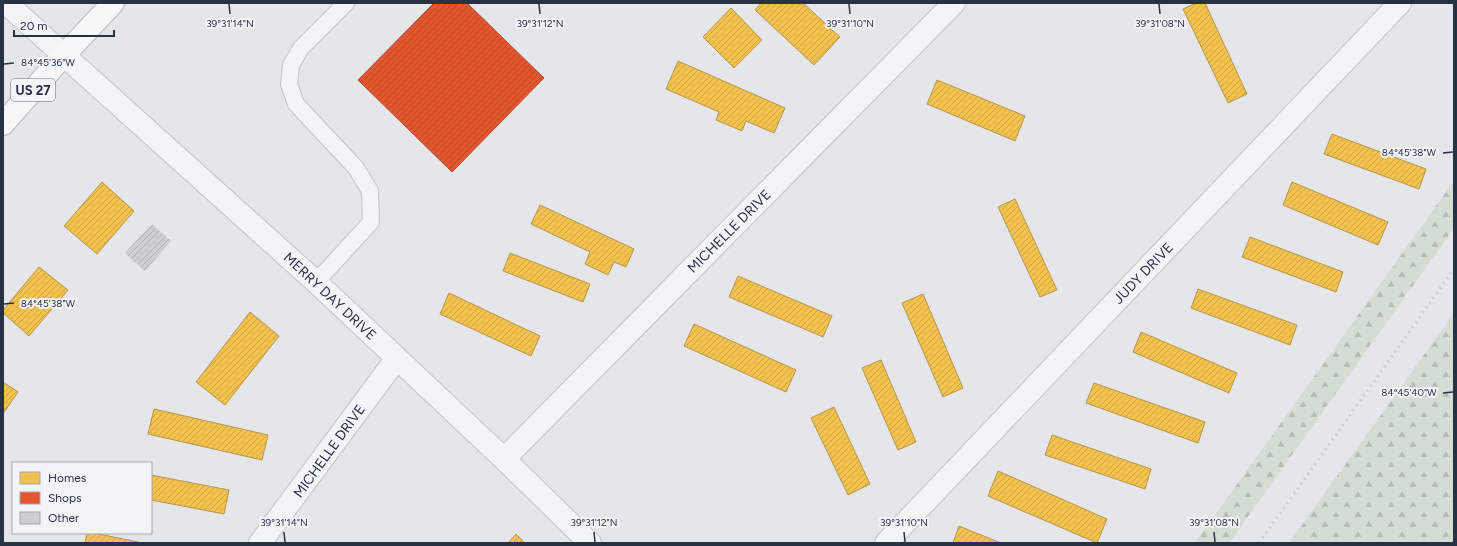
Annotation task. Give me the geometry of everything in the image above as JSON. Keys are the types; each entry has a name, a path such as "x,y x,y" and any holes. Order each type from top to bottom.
{"highway":[{"name":"US 27","path":"3,124 113,3"}],"street":[{"name":"MERRY DAY DRIVE","path":"6,3 316,282 504,459 590,543"},
{"name":"MICHELLE DRIVE","path":"504,459 954,3"},
{"name":"JUDY DRIVE","path":"886,543 1400,3"},
{"name":"MICHELLE DRIVE","path":"270,539 397,358"}],"lane":[{"path":"316,282 371,222 370,191 356,168 296,104 289,84 291,65 301,48 346,3"}],"green space":[{"path":"1454,181 1454,228 1229,543 1195,543"},
{"path":"1454,313 1454,543 1289,543"}],"building: Homes":[{"path":"761,3 803,3 840,37 814,65 755,10"},
{"path":"1196,3 1205,3 1247,94 1228,103 1183,9"},
{"path":"731,8 762,40 734,68 703,37"},
{"path":"678,61 785,108 774,133 746,121 742,131 716,120 719,112 666,89"},
{"path":"937,80 1025,116 1015,141 927,104"},
{"path":"1332,134 1426,169 1419,189 1324,154"},
{"path":"102,182 134,211 97,254 64,226"},
{"path":"1292,182 1388,222 1378,245 1283,205"},
{"path":"1015,199 1057,290 1040,297 998,207"},
{"path":"540,205 634,249 626,267 614,262 608,275 585,264 590,252 531,224"},
{"path":"1250,237 1343,272 1336,292 1242,257"},
{"path":"510,253 590,284 583,302 503,271"},
{"path":"39,267 68,290 29,336 3,313 3,310"},
{"path":"738,276 832,316 823,337 729,297"},
{"path":"1198,289 1297,325 1290,345 1191,308"},
{"path":"449,293 540,336 531,356 440,314"},
{"path":"923,294 963,388 943,397 902,303"},
{"path":"250,312 279,336 225,405 196,382"},
{"path":"694,324 796,370 786,392 684,346"},
{"path":"1141,332 1237,373 1229,393 1133,352"},
{"path":"881,360 916,442 898,450 862,368"},
{"path":"3,382 18,392 3,414"},
{"path":"1094,383 1205,422 1198,443 1086,403"},
{"path":"834,407 870,484 848,495 811,418"},
{"path":"154,409 268,435 262,460 148,434"},
{"path":"1052,435 1151,469 1145,489 1045,455"},
{"path":"998,471 1107,519 1097,543 988,496"},
{"path":"152,475 229,490 224,514 152,500"},
{"path":"959,526 1001,543 953,543"},
{"path":"87,534 99,534 143,543 85,543"},
{"path":"516,534 525,543 508,543"}],"building: Shops":[{"path":"434,3 467,3 544,78 452,172 358,80"}],"building: Other":[{"path":"152,224 171,241 145,271 125,253"}],"railway":[{"path":"1259,543 1454,269"}]}
